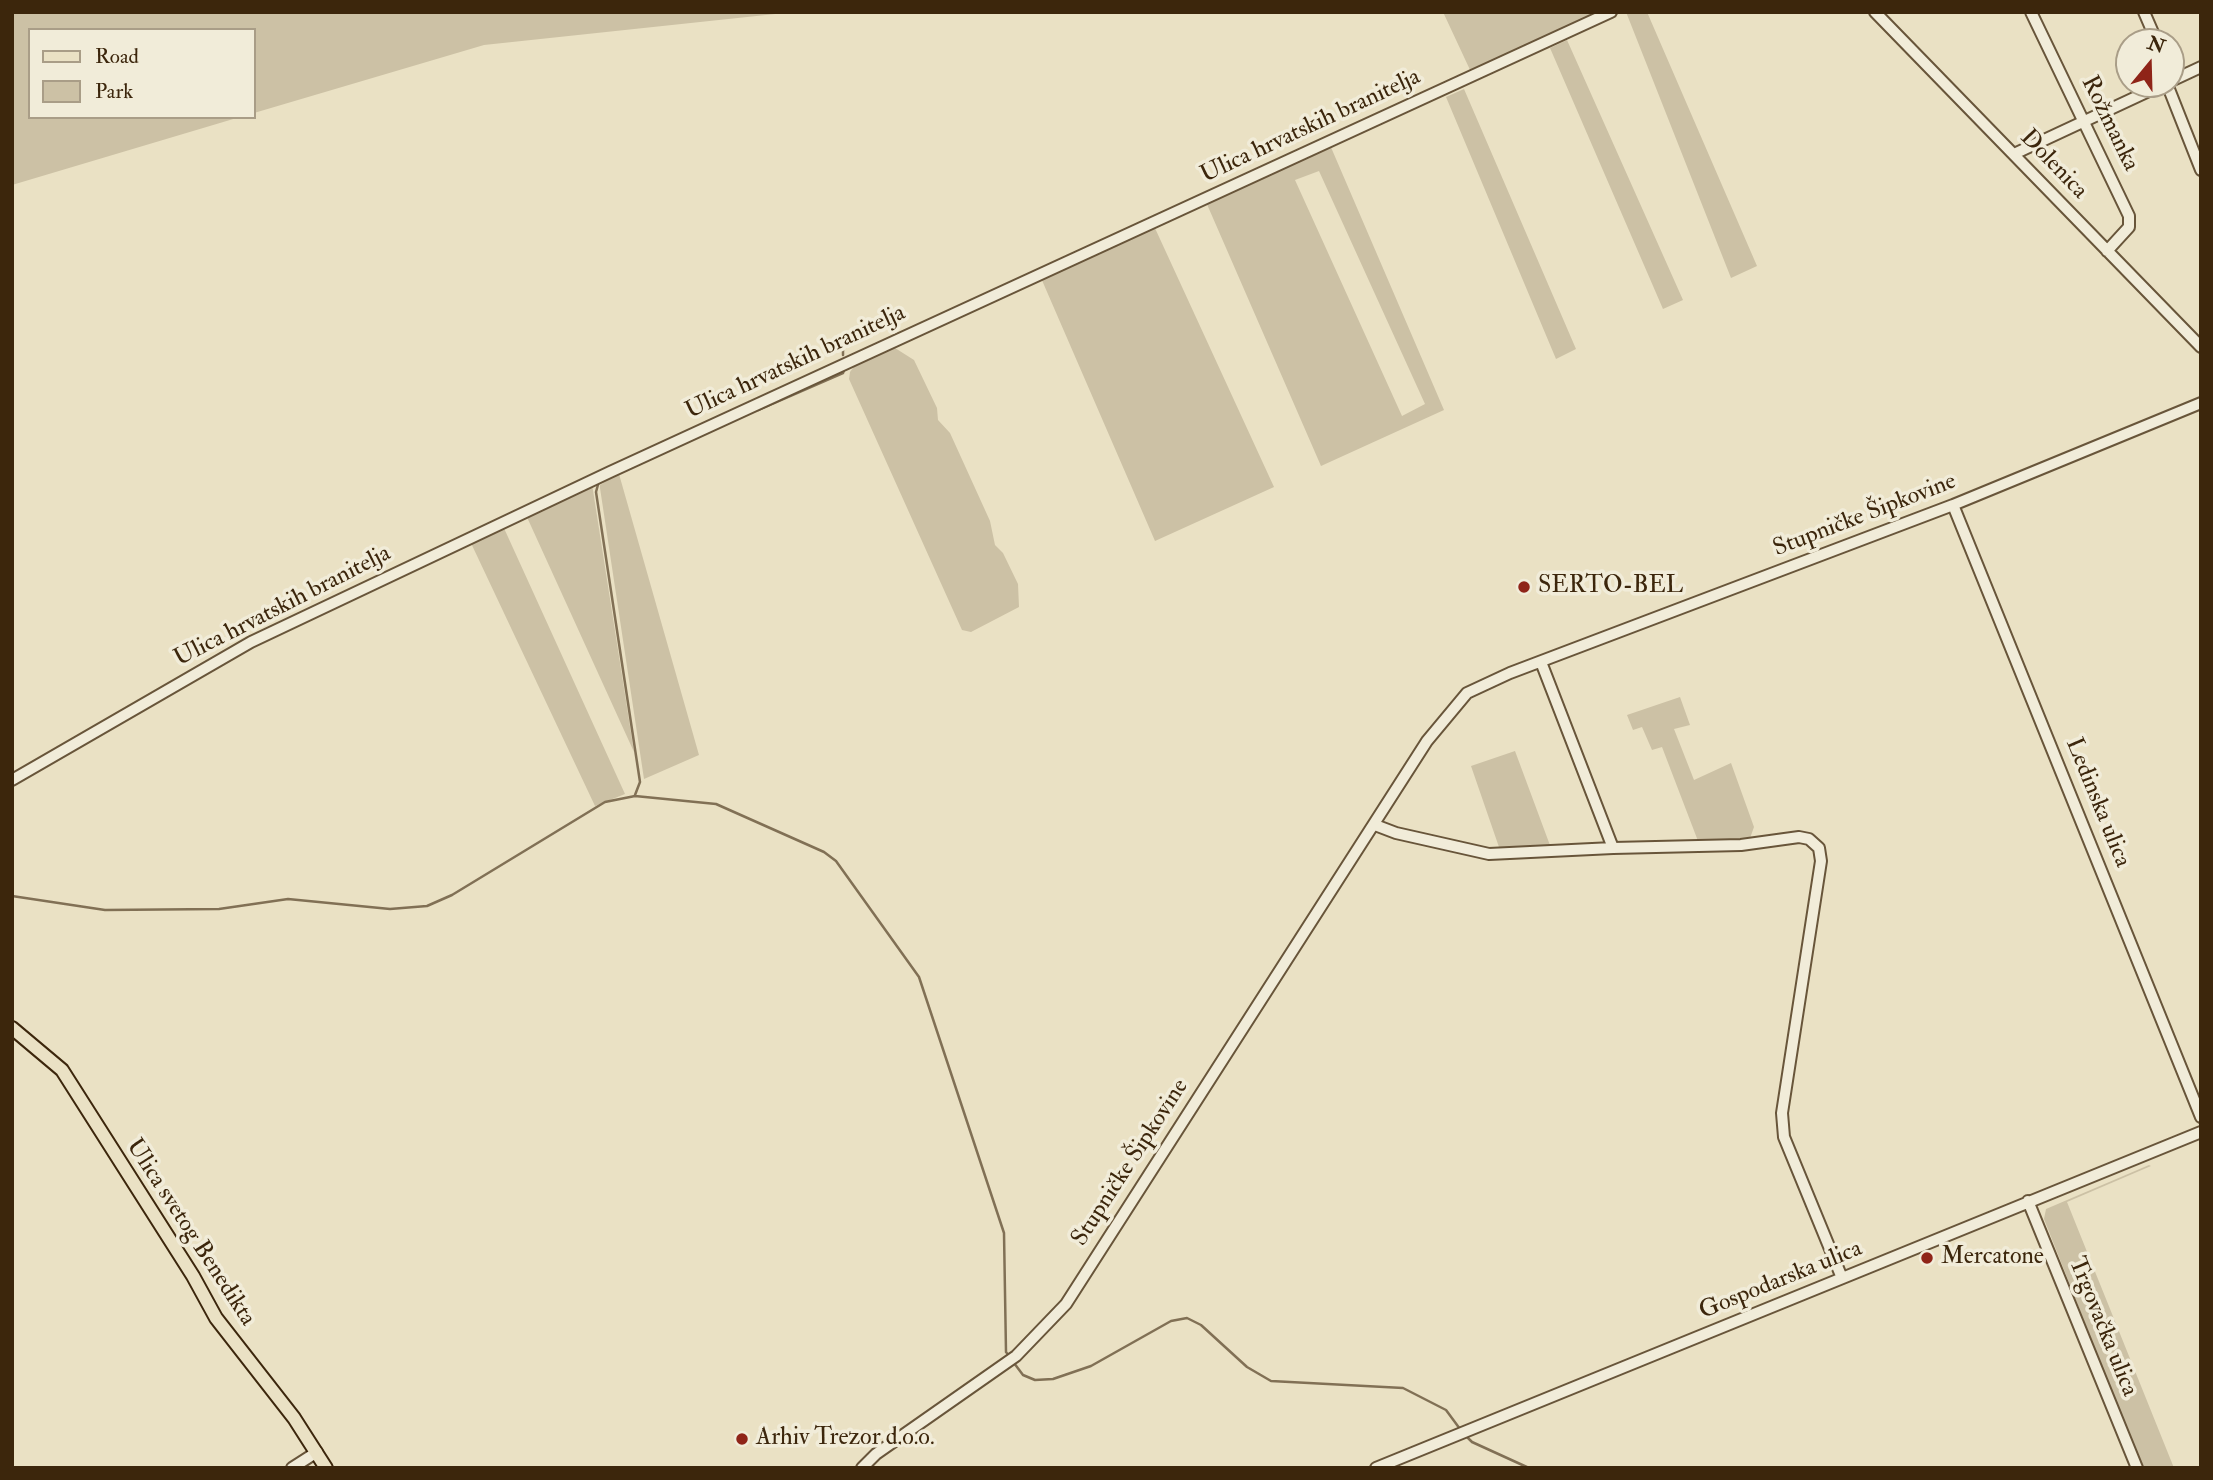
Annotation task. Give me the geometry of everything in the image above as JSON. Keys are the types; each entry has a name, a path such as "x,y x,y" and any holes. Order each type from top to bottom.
{"main road":[{"name":"Ulica svetog Benedikta","path":"12,1028 62,1070 193,1276 216,1318 317,1452 326,1468"}],"street":[{"name":"Ulica hrvatskih branitelja","path":"12,780 251,642 610,471 1611,12"},
{"name":"Dolenica","path":"1875,12 2201,347"},
{"name":"Rožmanka","path":"2031,12 2129,216 2129,227 2107,251"},
{"path":"2014,154 2132,98"},
{"path":"2175,98 2201,170"},
{"name":"Stupničke Šipkovine","path":"862,1468 876,1454 1012,1359 1066,1304 1427,741 1460,699 1477,687 1952,505 2201,404"},
{"name":"Ledinska ulica","path":"1952,505 2201,1117"},
{"path":"1541,662 1613,848"},
{"path":"1375,825 1396,833 1489,854 1741,845 1799,837 1810,839 1817,846 1821,861 1782,1113 1784,1137 1842,1278"},
{"name":"Gospodarska ulica","path":"1376,1468 2201,1132"},
{"name":"Trgovačka ulica","path":"2028,1201 2137,1468"},
{"path":"292,1468 317,1452"},
{"path":"1405,1456 1407,1468"}],"green space":[{"path":"12,12 794,12 484,45 256,112 256,28 28,28 28,119 233,119 12,185"},
{"path":"1443,12 1597,12 1471,72"},
{"path":"1626,12 1647,12 1757,266 1731,278"},
{"path":"1567,40 1683,300 1663,309 1550,48"},
{"path":"1464,89 1576,349 1556,359 1446,97"},
{"path":"1330,145 1444,410 1321,466 1206,202","holes":["1319,171 1425,404 1402,416 1295,180"]},
{"path":"1154,226 1274,487 1155,541 1041,278"},
{"path":"895,348 914,360 937,408 938,420 950,433 990,521 995,545 1003,553 1018,584 1019,607 971,632 962,630 849,379 856,364"},
{"path":"619,474 699,755 644,779 600,488 600,485"},
{"path":"592,484 634,752 526,515"},
{"path":"503,526 625,794 595,806 470,541"},
{"path":"1680,697 1690,725 1674,729 1694,780 1731,763 1754,827 1749,841 1698,841 1662,747 1652,750 1642,727 1633,730 1627,715"},
{"path":"1515,751 1551,848 1500,850 1471,766"},
{"path":"2151,1166 2067,1202 2174,1468 2142,1468 2044,1219 2046,1209"}],"waterway":[{"path":"843,350 843,355"},
{"path":"758,410 843,373 845,368"},
{"path":"599,481 596,492 640,782 635,795"},
{"path":"12,896 105,910 219,909 288,899 390,909 427,906 452,895 605,802 635,796 716,804 824,852 836,861 919,977 1004,1233 1006,1352 1010,1357"},
{"path":"1014,1363 1023,1375 1035,1380 1053,1379 1091,1366 1171,1321 1187,1318 1201,1325 1247,1367 1271,1381 1403,1388 1446,1410 1460,1429"},
{"path":"1466,1436 1472,1442 1529,1468"}],"place":[{"name":"SERTO-BEL","path":"1524,587"},
{"name":"Mercatone","path":"1927,1258"},
{"name":"Arhiv Trezor d.o.o.","path":"742,1439"}]}
